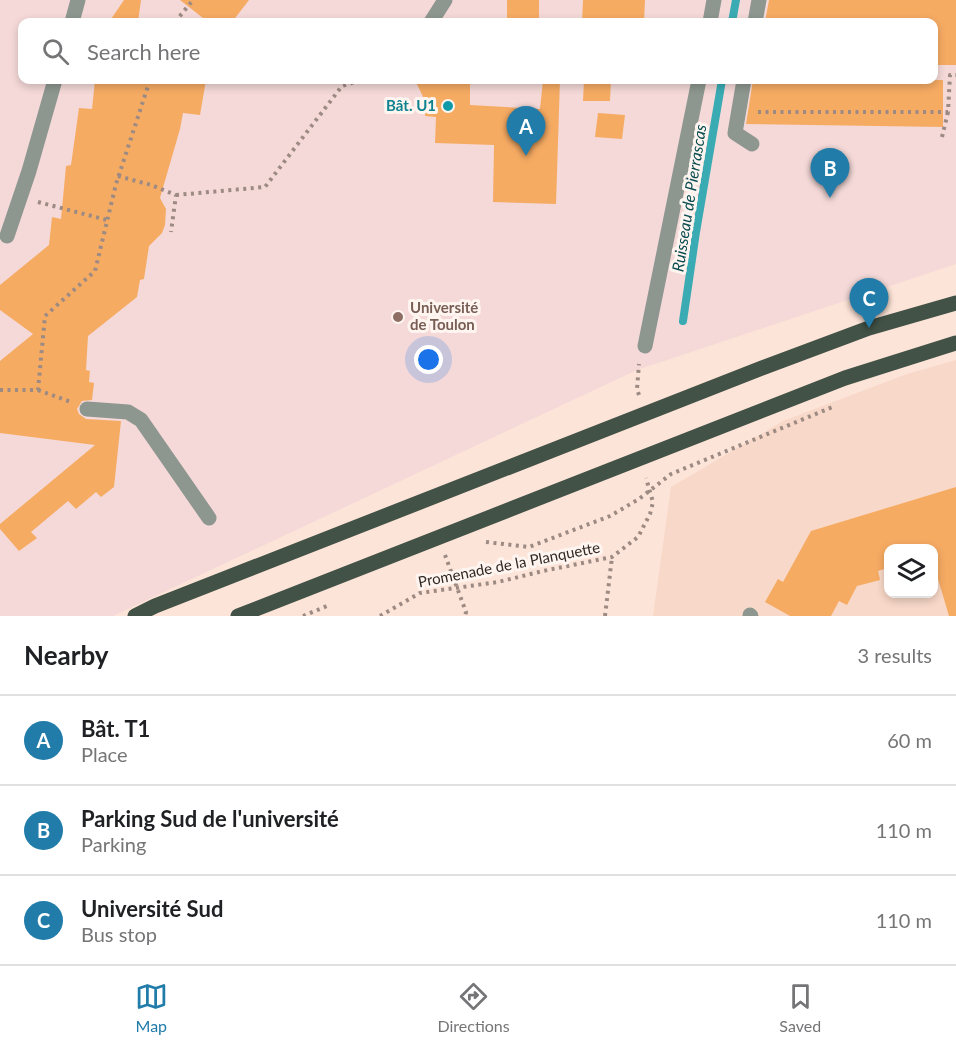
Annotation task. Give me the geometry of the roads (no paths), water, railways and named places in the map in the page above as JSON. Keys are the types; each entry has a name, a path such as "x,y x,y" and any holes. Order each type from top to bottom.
{"main road":[{"path":"135,616 166,601 751,372 868,328 956,303"},
{"path":"238,616 844,378 956,342"}],"street":[{"path":"73,18 78,0"},
{"path":"434,18 445,0"},
{"path":"711,18 714,0"},
{"path":"756,18 759,0"},
{"path":"7,236 21,197 54,84"},
{"path":"645,346 698,84"},
{"path":"743,84 735,133 752,144"},
{"path":"87,408 128,412 141,420 209,518"}],"waterway":[{"name":"Ruisseau de Pierrascas","path":"733,18 736,0"},
{"name":"Ruisseau de Pierrascas","path":"683,321 721,84"}],"place":[{"name":"Bât. U1","path":"448,106"},
{"name":"Bât. T1","path":"526,156"},
{"name":"Parking Sud de l'université","path":"830,198"},
{"name":"Université de Toulon","path":"398,317"},
{"name":"Université Sud","path":"869,328"}]}
